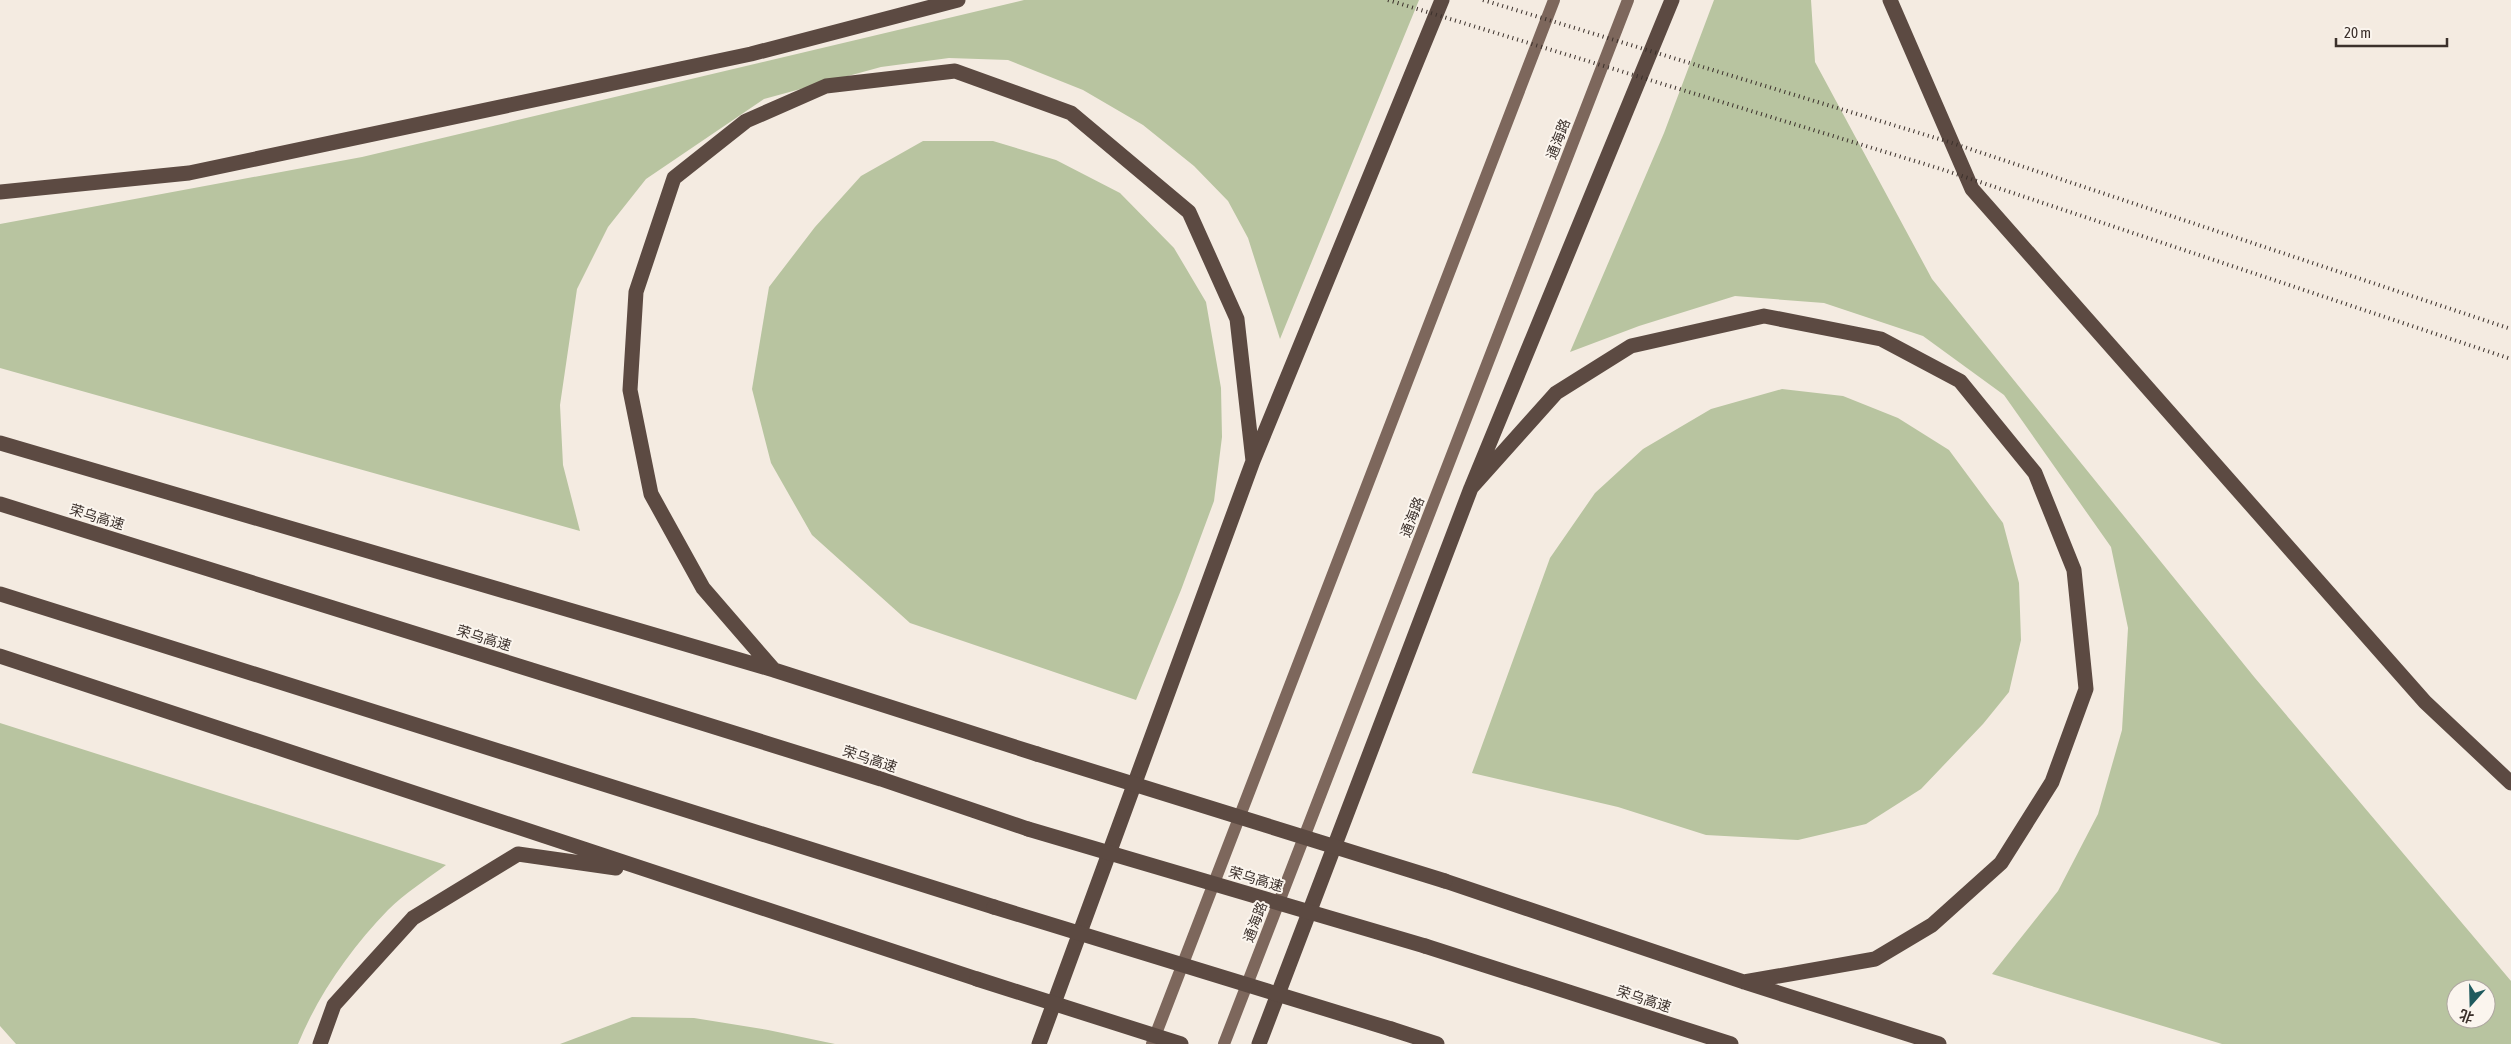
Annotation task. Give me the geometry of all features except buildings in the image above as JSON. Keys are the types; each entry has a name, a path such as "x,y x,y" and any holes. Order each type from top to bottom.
{"highway":[{"path":"0,192 189,173 751,54 958,0"},
{"path":"1038,1044 1253,462 1442,0"},
{"path":"1259,1044 1471,488 1672,0"},
{"path":"1890,0 1972,189 2424,702 2511,783"},
{"path":"774,670 703,588 651,494 630,390 636,292 674,178 746,121 754,117 826,86 954,71 1071,114 1189,212 1237,319 1253,462"},
{"path":"1471,488 1556,393 1632,346 1764,316 1881,339 1960,382 2035,473 2074,570 2086,689 2052,782 2000,863 1932,925 1875,959 1744,982"},
{"path":"0,443 774,670 1445,881 1744,982 1939,1044"},
{"name":"荣乌高速","path":"0,504 881,779 1028,828 1425,946 1731,1044"},
{"path":"0,594 994,907 1437,1044"},
{"path":"0,656 977,979 1181,1044"},
{"path":"320,1044 334,1005 413,918 518,854 658,874"}],"main road":[{"path":"1152,1044 1554,0"},
{"name":"通海路","path":"1224,1044 1628,0"}],"green space":[{"path":"1024,0 1419,0 1280,339 1248,238 1228,201 1194,166 1143,125 1083,90 1008,60 949,58 881,67 764,99 646,179 608,227 577,289 560,405 563,465 580,531 0,368 0,224 362,157"},
{"path":"1714,0 1811,0 1815,62 1932,279 2255,678 2511,981 2511,1044 2222,1044 1992,974 2058,891 2098,814 2122,730 2128,628 2111,547 2004,395 1923,336 1824,303 1735,296 1639,326 1570,352 1664,133"},
{"path":"923,141 993,141 1056,160 1120,193 1174,248 1206,302 1221,388 1222,437 1214,501 1181,590 1136,700 910,623 812,535 771,463 752,389 769,287 815,227 861,176"},
{"path":"1782,389 1843,396 1898,418 1949,450 2003,523 2019,583 2021,640 2009,692 1983,724 1921,789 1866,824 1798,840 1706,835 1618,807 1472,773 1550,558 1595,493 1643,449 1711,409"},
{"path":"0,723 446,865 388,910 361,940 315,1008 298,1044 16,1044 0,1026"},
{"path":"632,1017 694,1018 768,1030 835,1044 560,1044"}],"railway":[{"path":"1388,0 1941,169 2511,359"},
{"path":"1483,0 1949,142 2511,329"}]}
